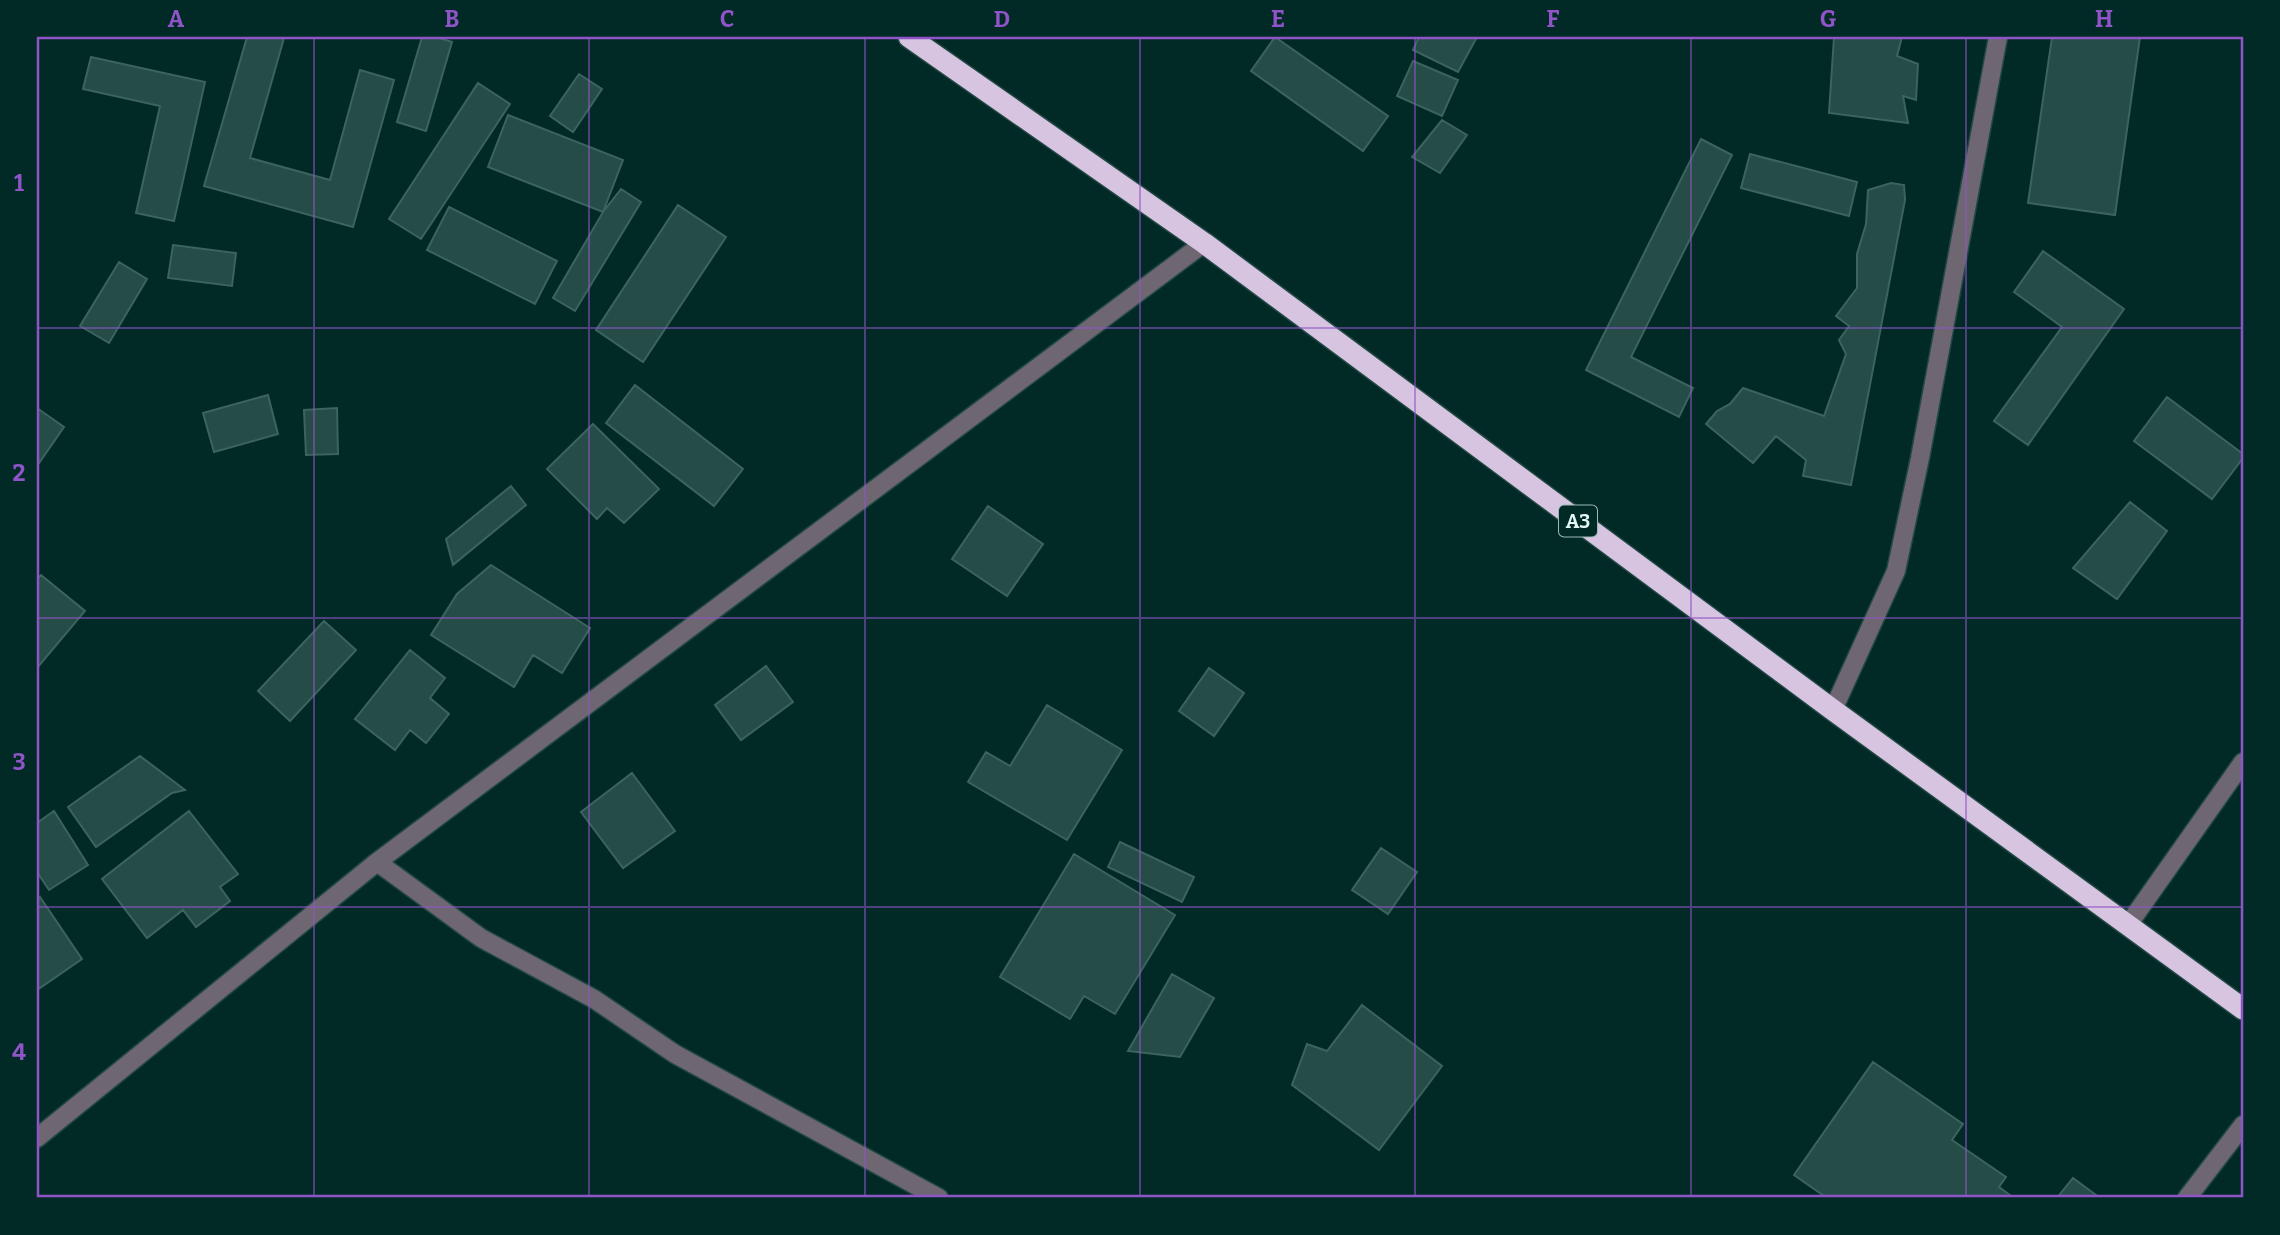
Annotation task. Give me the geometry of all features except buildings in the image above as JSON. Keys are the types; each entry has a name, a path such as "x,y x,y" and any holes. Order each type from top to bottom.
{"highway":[{"name":"A3","path":"909,37 1204,243 1833,710 2243,1009"}],"street":[{"path":"1833,710 1896,571 1920,458 1998,37"},
{"path":"37,1138 377,862 1204,243"},
{"path":"2128,925 2243,762"},
{"path":"377,862 481,938 594,999 676,1054 939,1198"},
{"path":"2187,1198 2243,1125"}]}
